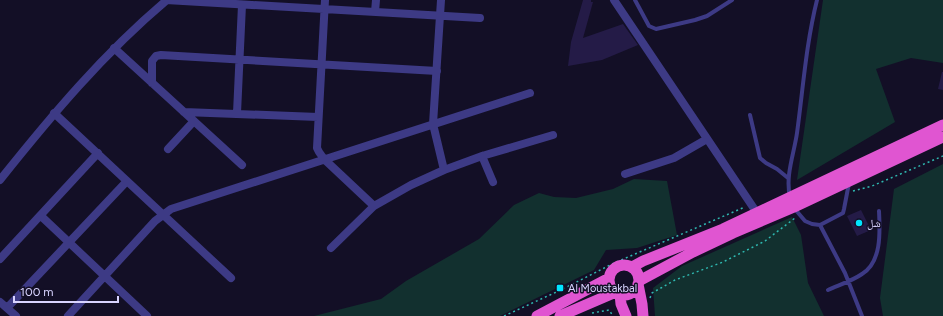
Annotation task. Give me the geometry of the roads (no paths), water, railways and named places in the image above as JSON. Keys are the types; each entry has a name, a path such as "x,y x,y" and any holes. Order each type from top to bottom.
{"highway":[{"path":"632,267 643,261 702,238 754,209 795,206 943,125"},
{"path":"560,316 618,293 631,292 638,282 706,246 795,206 848,187 943,137"},
{"path":"626,316 618,293 610,284 609,278 610,274 616,267 624,265 632,267 636,271 643,316"},
{"path":"537,316 609,278"}],"street":[{"path":"0,180 54,113 114,48 166,0 242,5 277,3 324,9 480,18"},
{"path":"325,0 317,148 324,160 374,206"},
{"path":"375,12 376,0"},
{"path":"441,0 433,124 444,170"},
{"path":"615,0 706,139 754,209"},
{"path":"237,113 242,5"},
{"path":"114,48 242,165"},
{"path":"152,83 152,61 153,58 158,55 437,71"},
{"path":"68,316 163,214 178,206 530,93"},
{"path":"184,112 318,117"},
{"path":"54,113 231,278"},
{"path":"168,149 194,120"},
{"path":"330,248 374,206 411,185 444,170 482,156 553,136"},
{"path":"625,174 674,158 706,139"},
{"path":"0,259 98,153"},
{"path":"482,156 493,182"},
{"path":"7,308 127,181"},
{"path":"41,216 147,316"},
{"path":"0,302 16,316"}],"lane":[{"path":"635,0 649,26 656,29 707,16 732,0"},
{"path":"817,0 806,53 795,142 788,178 789,190 795,206 805,221 820,225 843,213 848,187"},
{"path":"750,115 760,158 766,164 778,169 788,178"},
{"path":"828,290 863,274 876,257 879,241 879,211"},
{"path":"820,225 849,281 862,316"}],"place":[{"name":"شل","path":"859,223"},
{"name":"Al Moustakbal","path":"560,288"}]}
